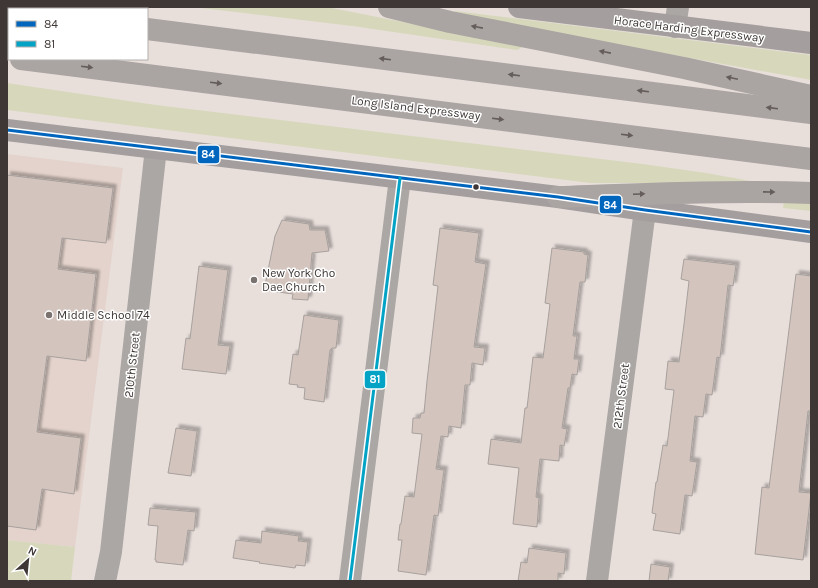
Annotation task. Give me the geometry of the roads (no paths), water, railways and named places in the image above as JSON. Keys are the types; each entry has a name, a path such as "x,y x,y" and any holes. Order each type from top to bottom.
{"highway":[{"path":"389,7 450,22 684,68 811,96"},
{"path":"148,29 811,113"},
{"name":"Long Island Expressway","path":"29,60 811,158"},
{"path":"558,197 661,193 811,193"}],"main road":[{"name":"Horace Harding Expressway","path":"520,7 676,17 811,44"},
{"path":"7,130 558,197 811,232"}],"street":[{"name":"210th Street","path":"105,581 111,552 156,148"},
{"path":"350,581 400,178"},
{"name":"212th Street","path":"597,581 645,210"}],"place":[{"name":"New York Cho Dae Church","path":"254,280"},
{"name":"Middle School 74","path":"49,315"}]}
